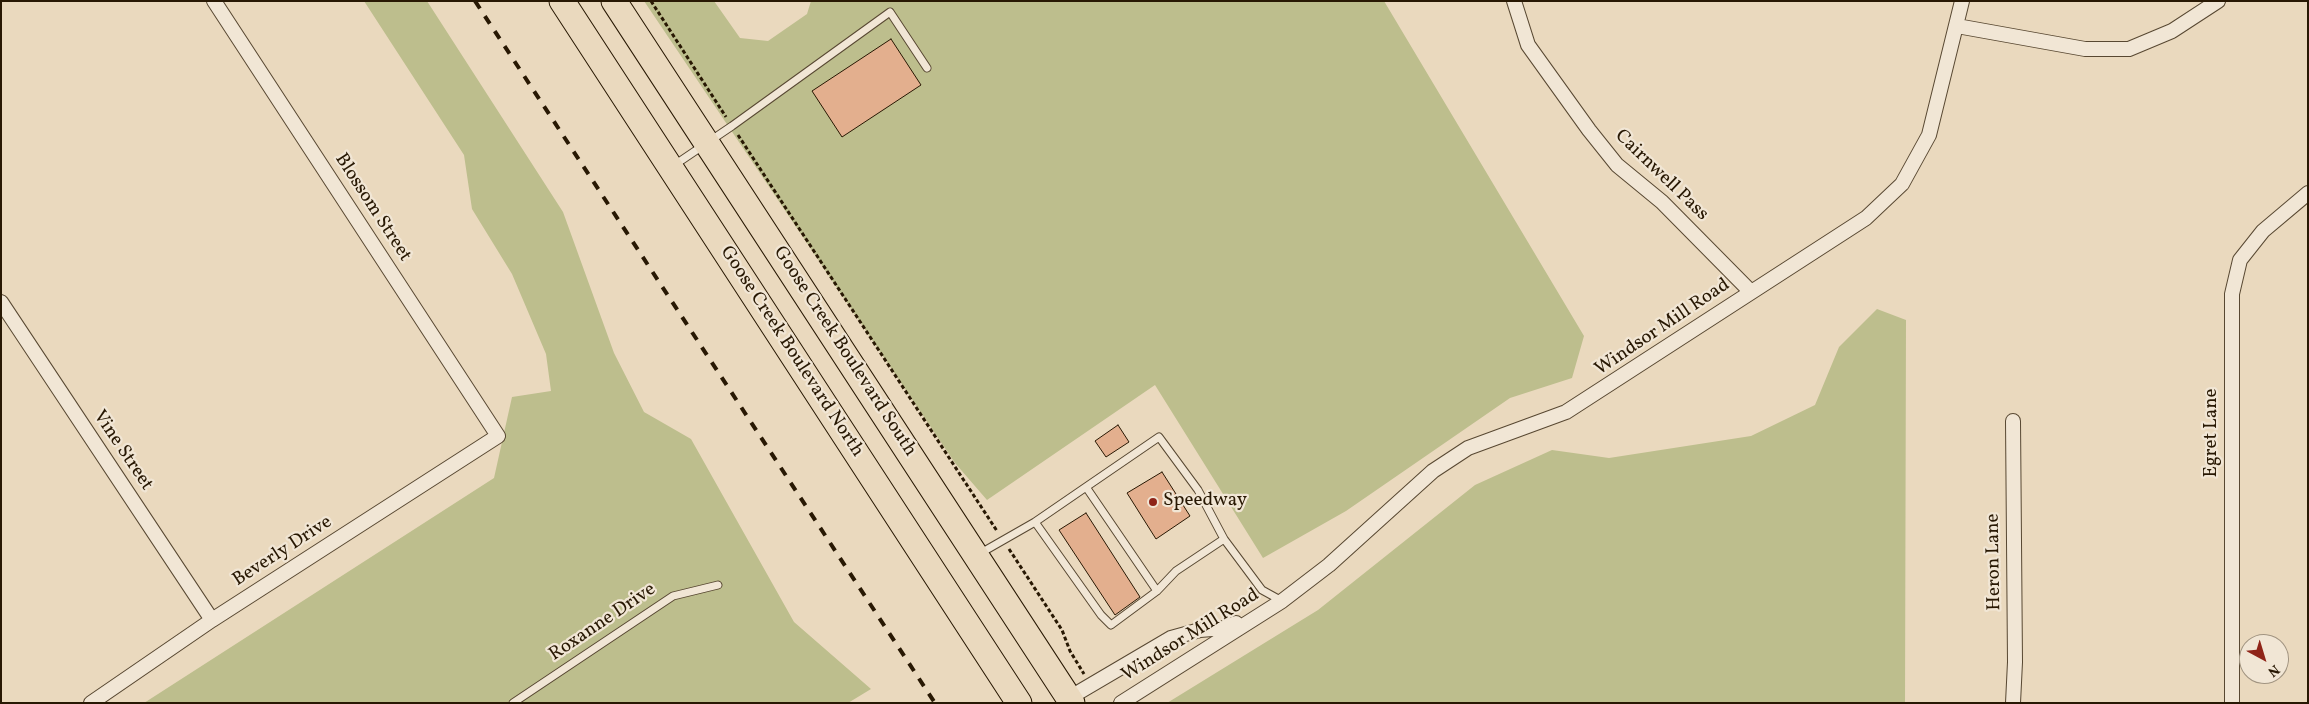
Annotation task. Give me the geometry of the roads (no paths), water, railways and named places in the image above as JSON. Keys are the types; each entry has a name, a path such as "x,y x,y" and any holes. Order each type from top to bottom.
{"highway":[{"name":"Goose Creek Boulevard North","path":"562,1 1020,703"},
{"name":"Goose Creek Boulevard South","path":"614,1 977,556 1069,701"}],"street":[{"name":"Blossom Street","path":"214,1 498,436"},
{"name":"Cairnwell Pass","path":"1514,1 1528,45 1611,158 1669,208 1751,292"},
{"name":"Windsor Mill Road","path":"1121,703 1282,601 1329,565 1433,471 1468,448 1566,412 1866,218 1902,184 1929,135 1962,1"},
{"path":"1957,26 2085,49 2129,49 2172,31 2218,1"},
{"name":"Egret Lane","path":"2232,703 2232,294 2240,260 2263,231 2308,192"},
{"name":"Vine Street","path":"1,302 212,620"},
{"name":"Heron Lane","path":"2012,703 2015,662 2013,421"},
{"name":"Beverly Drive","path":"91,703 212,620 498,436"},
{"name":"Windsor Mill Road","path":"1069,701 1092,684 1171,638 1200,630 1224,628 1282,601"}],"lane":[{"path":"671,167 732,126 890,12 927,68"},
{"path":"977,556 1003,539 1035,522 1159,437 1198,490 1224,539 1262,590 1282,601"},
{"path":"1086,487 1157,591"},
{"path":"1035,522 1101,615 1111,625 1157,591 1176,572 1224,539"},
{"name":"Roxanne Drive","path":"513,703 673,596 718,585"}],"railway":[{"path":"475,1 935,703"}],"place":[{"name":"Speedway","path":"1153,502"}]}
